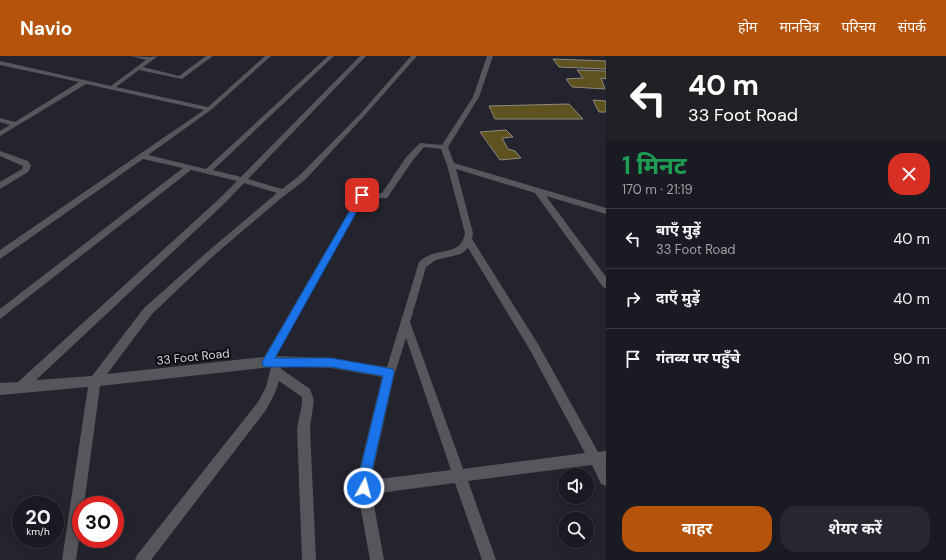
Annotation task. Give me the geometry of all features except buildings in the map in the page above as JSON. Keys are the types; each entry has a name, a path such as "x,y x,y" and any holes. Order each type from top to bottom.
{"street":[{"path":"134,56 153,58"},
{"path":"138,68 180,78 210,56"},
{"path":"0,255 209,109 268,56"},
{"path":"208,172 331,56"},
{"path":"21,387 222,201 363,56"},
{"path":"70,560 95,381 134,328 153,306 209,255 302,178 348,130 414,56"},
{"path":"444,147 476,98 490,56"},
{"path":"111,88 153,58"},
{"path":"0,63 209,109"},
{"path":"0,134 84,82"},
{"path":"0,120 16,124"},
{"path":"142,560 262,406 271,389 274,365 362,196 384,196 410,158 422,145 429,144 444,147"},
{"path":"444,147 451,165 469,233 469,241 601,458 606,479"},
{"path":"0,153 27,165 25,170 0,186"},
{"path":"141,156 243,180 284,192"},
{"path":"451,165 606,211"},
{"path":"0,315 190,167"},
{"path":"538,191 606,284"},
{"path":"377,560 364,488 365,475 389,373 424,261 464,249 469,241"},
{"path":"405,321 489,560"},
{"name":"33 Foot Road","path":"0,389 274,365 331,363 389,373"},
{"path":"274,365 306,393 308,398 309,405 304,424 304,439 309,560"},
{"path":"364,488 601,458"}],"route":[{"path":"362,195 267,362 331,363 389,373 365,475 364,488"}]}
